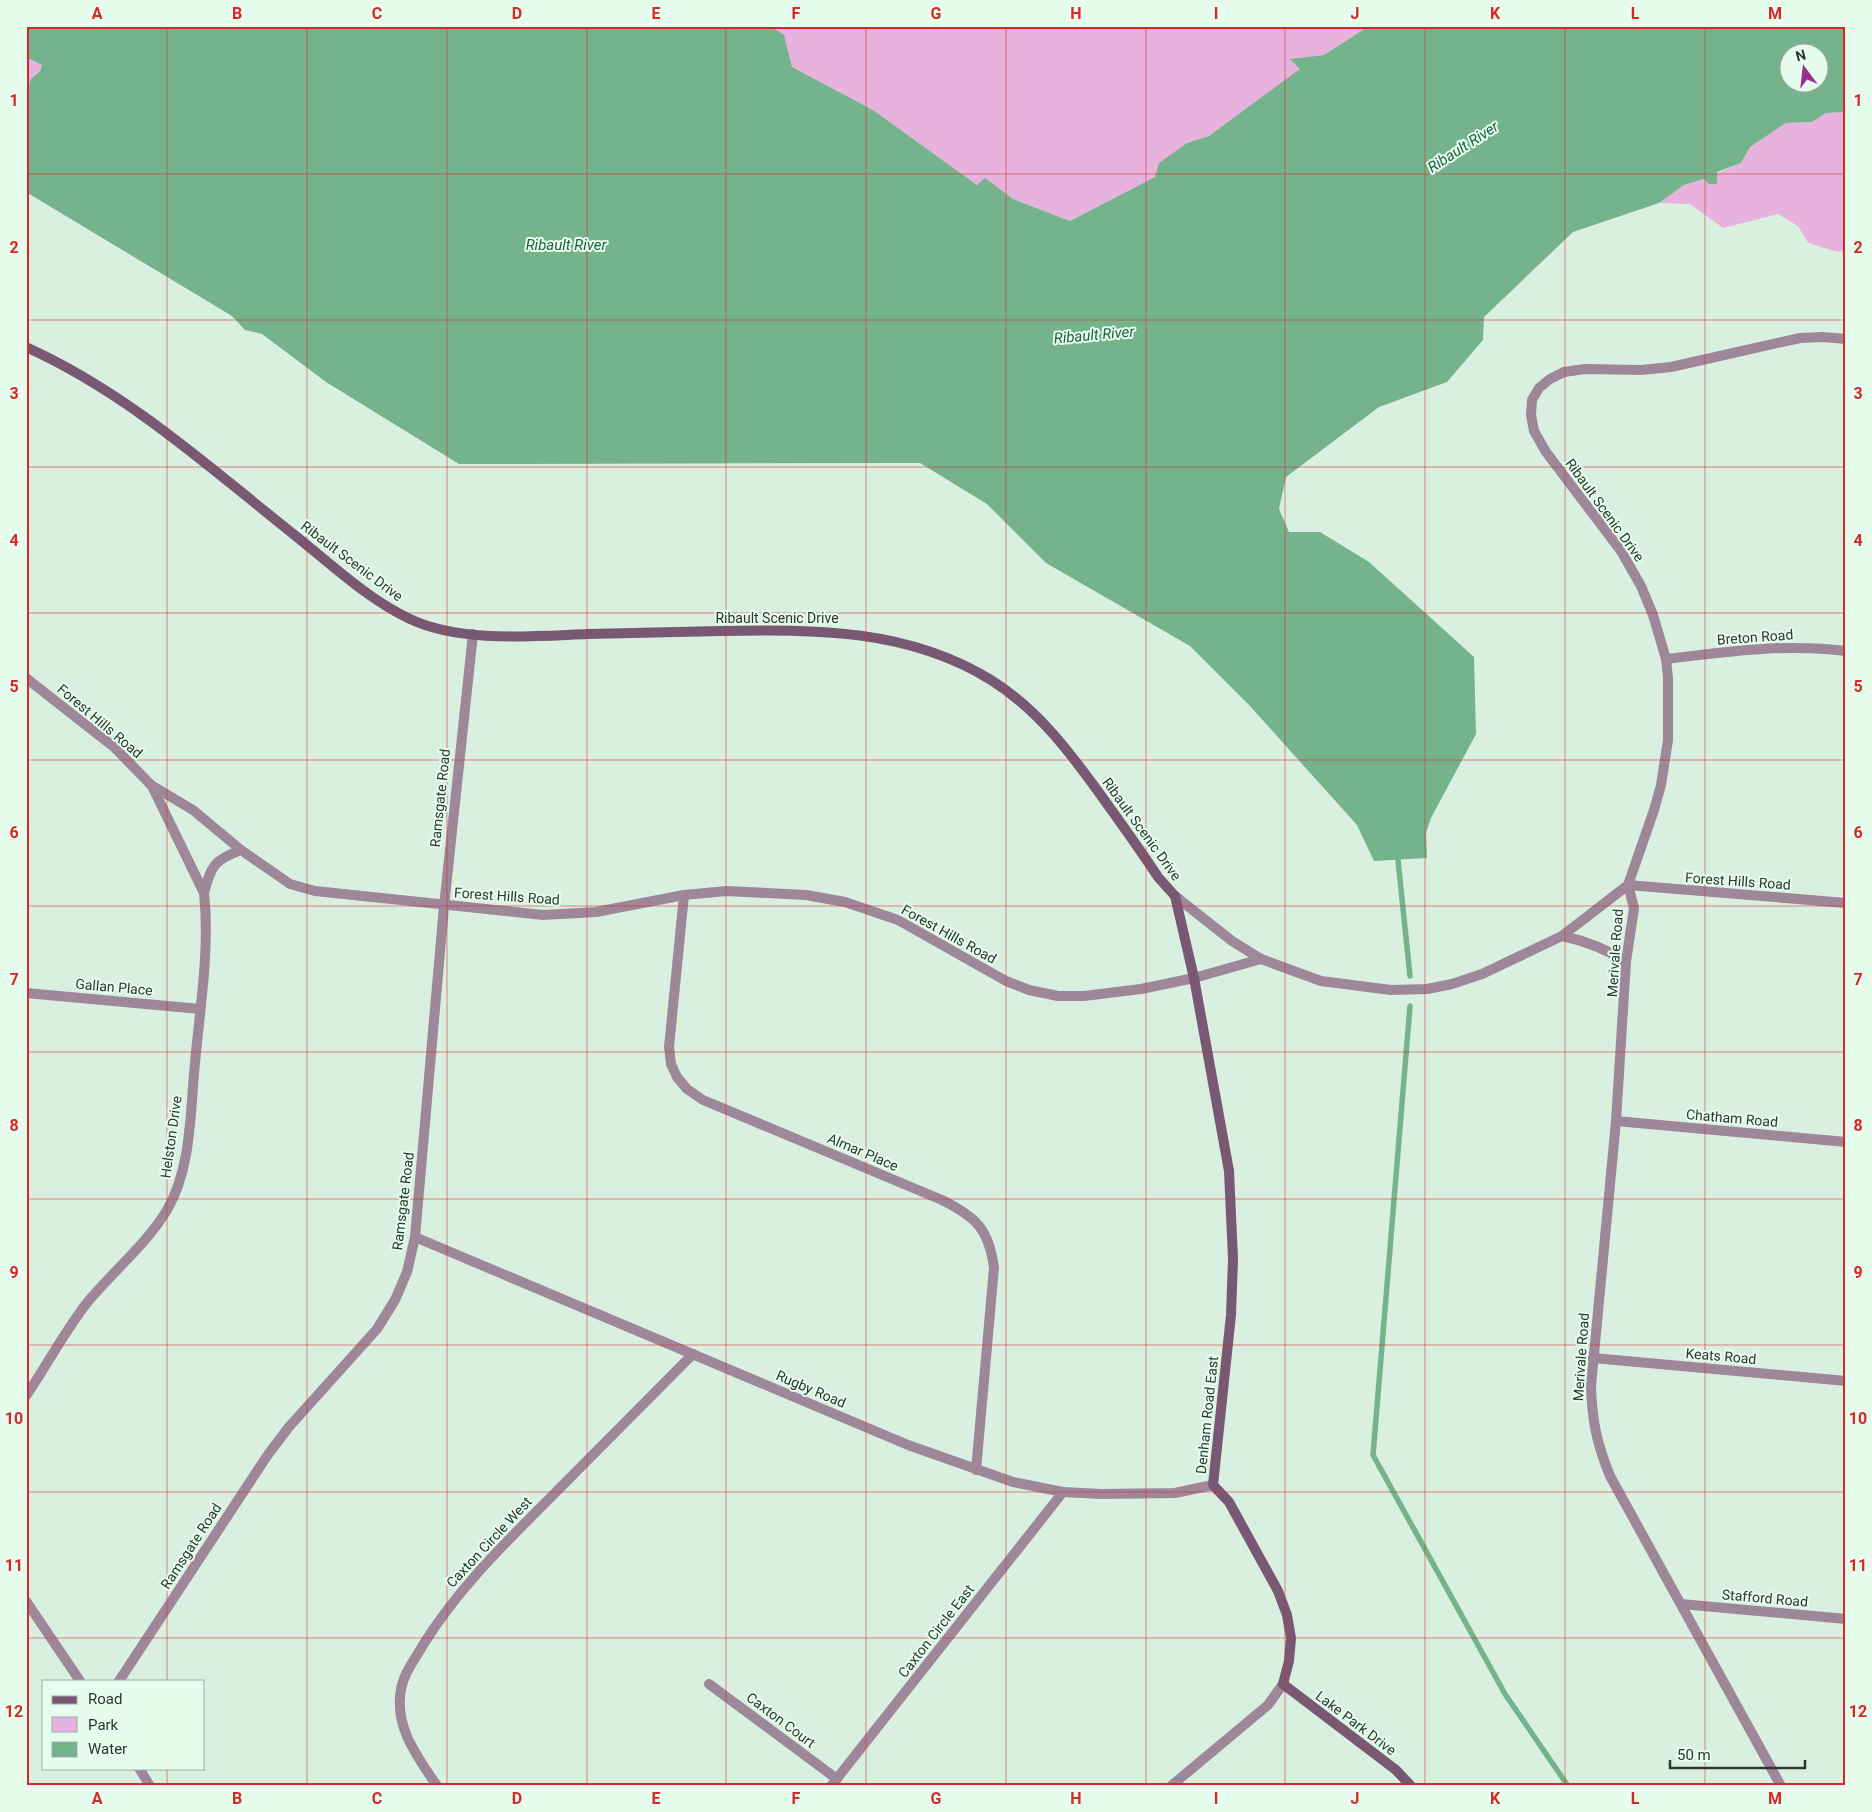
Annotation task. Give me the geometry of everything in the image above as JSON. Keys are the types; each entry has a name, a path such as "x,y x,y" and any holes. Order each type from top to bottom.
{"street":[{"name":"Ribault Scenic Drive","path":"1628,885 1661,785 1668,740 1669,704 1666,659 1653,616 1640,586 1621,551 1546,452 1534,431 1530,415 1532,400 1539,388 1550,379 1564,372 1585,369 1641,370 1671,367 1800,338 1823,337 1846,340"},
{"name":"Ribault Scenic Drive","path":"26,347 62,363 120,398 386,606 411,620 439,629 473,634 518,636 808,630 849,632 922,648 960,664 992,681 1044,723 1067,748 1158,877 1175,896 1194,978"},
{"name":"Ramsgate Road","path":"119,1680 267,1456 288,1428 377,1329 396,1300 407,1272 415,1237 444,906 473,634"},
{"name":"Breton Road","path":"1666,659 1770,648 1812,647 1846,651"},
{"name":"Forest Hills Road","path":"26,678 114,747 151,784 193,810 241,850 290,884 315,891 444,906 543,914 596,912 684,895 727,891 806,895 845,902 898,920 1006,981 1029,990 1058,996 1084,996 1141,989 1194,978"},
{"name":"Forest Hills Road","path":"151,784 204,893"},
{"path":"204,893 209,874 222,858 241,850"},
{"path":"1175,896 1232,941 1261,959 1321,981 1391,990 1427,989 1452,984 1482,974 1562,936 1628,885"},
{"name":"Forest Hills Road","path":"1628,885 1846,904"},
{"name":"Merivale Road","path":"1628,885 1634,908 1626,962 1616,1121 1590,1386 1592,1418 1599,1447 1610,1476 1781,1786"},
{"name":"Helston Drive","path":"26,1396 86,1305 150,1233 167,1210 178,1186 185,1160 200,1009 207,921 204,893"},
{"name":"Almar Place","path":"684,895 668,1036 671,1064 677,1077 687,1089 703,1100 942,1200 964,1211 978,1223 986,1235 992,1252 994,1268 976,1470"},
{"path":"1562,936 1586,941 1608,950 1626,962"},
{"path":"1194,978 1261,959"},
{"name":"Denham Road East","path":"1171,1786 1268,1705 1283,1684 1289,1661 1291,1638 1287,1615 1278,1591 1229,1502 1213,1485 1231,1315 1232,1220 1228,1171 1194,978"},
{"name":"Gallan Place","path":"26,993 200,1009"},
{"name":"Chatham Road","path":"1616,1121 1846,1142"},
{"name":"Rugby Road","path":"415,1237 908,1445 1014,1482 1063,1492 1175,1494 1213,1485"},
{"name":"Caxton Circle West","path":"437,1786 412,1748 402,1726 401,1689 407,1673 441,1616 485,1564 693,1354"},
{"name":"Keats Road","path":"1593,1358 1846,1381"},
{"name":"Caxton Circle East","path":"834,1782 1063,1492"},
{"path":"26,1601 79,1680"},
{"name":"Stafford Road","path":"1681,1604 1846,1619"},
{"name":"Caxton Court","path":"709,1684 834,1782"},
{"name":"Lake Park Drive","path":"1283,1684 1396,1770 1411,1786"},
{"path":"140,1770 150,1786"}],"green space":[{"path":"770,26 1369,26 1324,55 1291,59 1301,69 1209,136 1187,143 1155,177 1070,221 1013,199 985,179 977,185 873,110 792,67 784,36"},
{"path":"26,59 42,65 40,71 30,80 26,102"},
{"path":"1846,112 1846,250 1838,252 1808,243 1798,226 1778,214 1723,228 1690,204 1659,203 1684,185 1704,179 1741,163 1750,147 1786,123 1812,122 1826,113"}],"water":[{"name":"Ribault River","path":"26,26 770,26 784,35 792,67 873,110 977,185 985,178 1013,199 1070,221 1155,177 1159,163 1187,143 1209,136 1300,69 1290,59 1324,55 1369,26 1846,26 1846,112 1826,113 1812,122 1786,123 1750,147 1741,163 1717,172 1717,184 1709,184 1704,179 1684,185 1659,203 1573,232 1484,317 1483,340 1447,382 1379,407 1286,477 1279,509 1289,532 1320,532 1369,562 1474,657 1476,734 1431,818 1426,833 1427,858 1374,861 1357,825 1249,705 1190,646 1046,563 987,504 920,463 459,464 326,382 262,334 245,330 232,316 26,192 26,102 30,80 40,71 42,65 26,59"}],"waterway":[{"path":"1398,860 1410,976"},
{"path":"1410,1006 1373,1455 1505,1694 1568,1786"}]}
